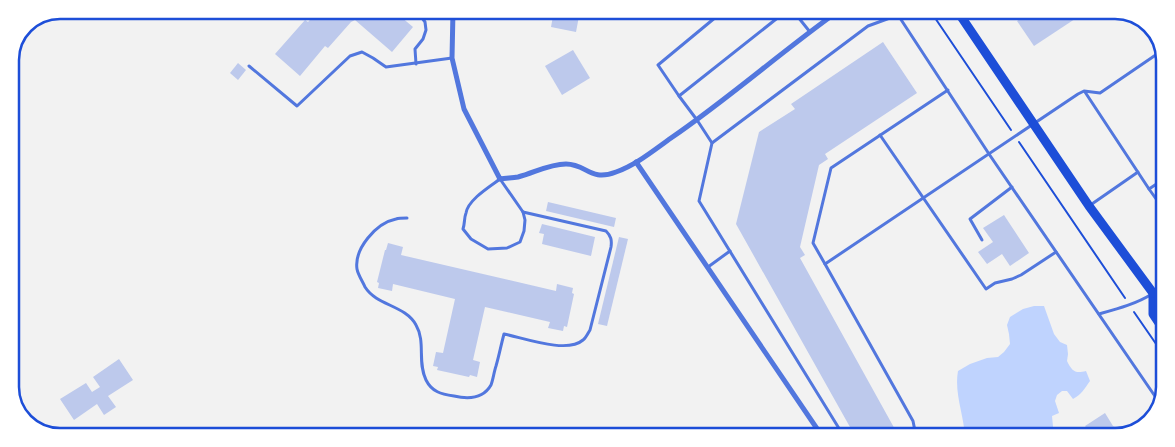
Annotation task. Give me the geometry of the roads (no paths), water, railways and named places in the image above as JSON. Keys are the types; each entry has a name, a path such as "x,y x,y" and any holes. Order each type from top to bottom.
{"main road":[{"path":"963,19 1089,206 1153,293 1154,314 1156,317"}],"street":[{"path":"453,19 452,58 464,110 500,179 517,177 551,166 568,164 596,175 617,172 636,162 697,120 828,19"},
{"path":"636,162 817,428"}],"lane":[{"path":"416,64 415,49 426,30 423,19"},
{"path":"712,143 658,65 714,19"},
{"path":"679,96 776,19"},
{"path":"800,19 810,32"},
{"path":"839,428 699,200 712,143 868,26 886,19"},
{"path":"901,19 989,154 1155,396"},
{"path":"248,66 297,106 350,56 362,52 386,67 452,58"},
{"path":"825,264 1078,94 1084,91 1100,93 1156,55"},
{"path":"914,428 913,421 813,243 831,168 948,90"},
{"path":"1084,91 1156,199"},
{"path":"880,135 986,288 1021,275 1056,252"},
{"path":"1089,206 1138,172"},
{"path":"500,179 524,212 524,231 520,242 507,248 488,248 471,239 463,229 466,211 480,194 500,179"},
{"path":"1149,189 1156,184"},
{"path":"982,240 970,219 1012,187"},
{"path":"407,218 395,219 386,223 366,239 359,258 358,270 368,290 375,297 401,310 414,321 421,339 422,369 431,387 439,393 466,398 477,396 484,392 491,384 504,334 556,346 568,346 584,340 590,330 611,247 612,240 610,235 606,230 524,212"},
{"path":"707,267 730,251"},
{"path":"1099,314 1146,298 1153,293"}],"water":[{"path":"1044,306 1054,334 1060,342 1067,345 1067,361 1076,372 1086,371 1090,381 1081,393 1073,399 1067,391 1062,391 1057,395 1055,401 1059,413 1052,416 1053,428 964,428 957,388 958,371 987,358 998,357 1004,352 1010,344 1007,325 1010,317 1023,309"}]}
